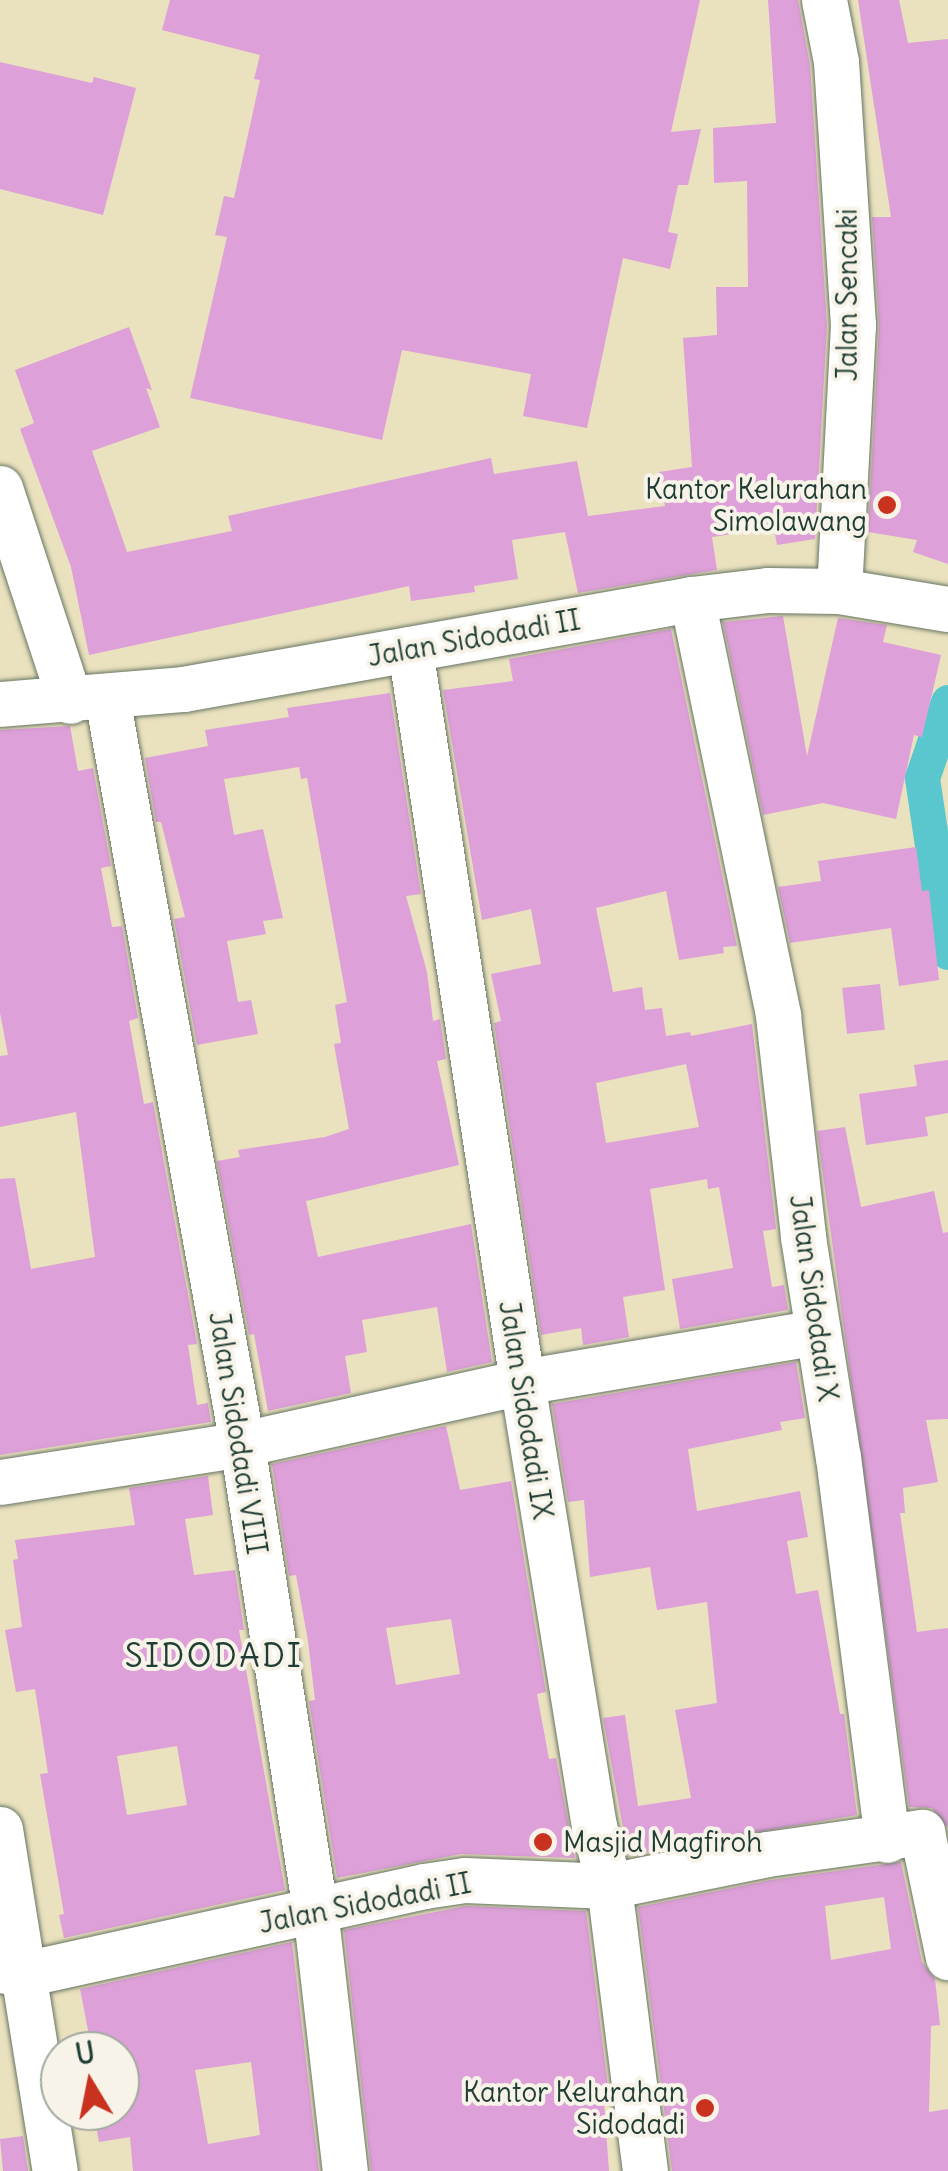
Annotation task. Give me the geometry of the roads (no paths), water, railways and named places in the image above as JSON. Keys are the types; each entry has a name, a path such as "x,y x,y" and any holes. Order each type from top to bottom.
{"street":[{"name":"Jalan Sencaki","path":"824,0 836,62 853,325 840,591"},
{"name":"Jalan Sidodadi VIII","path":"0,488 88,699 242,1444 315,1908 345,2171"},
{"name":"Jalan Sidodadi II","path":"0,704 88,699 410,649 692,599 768,590 840,591 948,609"},
{"name":"Jalan Sidodadi X","path":"692,599 778,1016 818,1332 919,1833 948,1957"},
{"name":"Jalan Sidodadi IX","path":"410,649 522,1382 594,1826 609,1886 644,2171"},
{"path":"0,1482 242,1444 522,1382 818,1332"},
{"path":"0,1828 12,1972 54,2171"},
{"name":"Jalan Sidodadi II","path":"12,1972 465,1880 609,1886 767,1854 919,1833"}],"waterway":[{"path":"948,702 922,778 948,952"}],"place":[{"name":"Kantor Kelurahan Simolawang","path":"887,505"},
{"name":"Masjid Magfiroh","path":"543,1842"},
{"name":"Kantor Kelurahan Sidodadi","path":"705,2108"}],"district":[{"name":"SIDODADI","path":"214,1656"}]}
